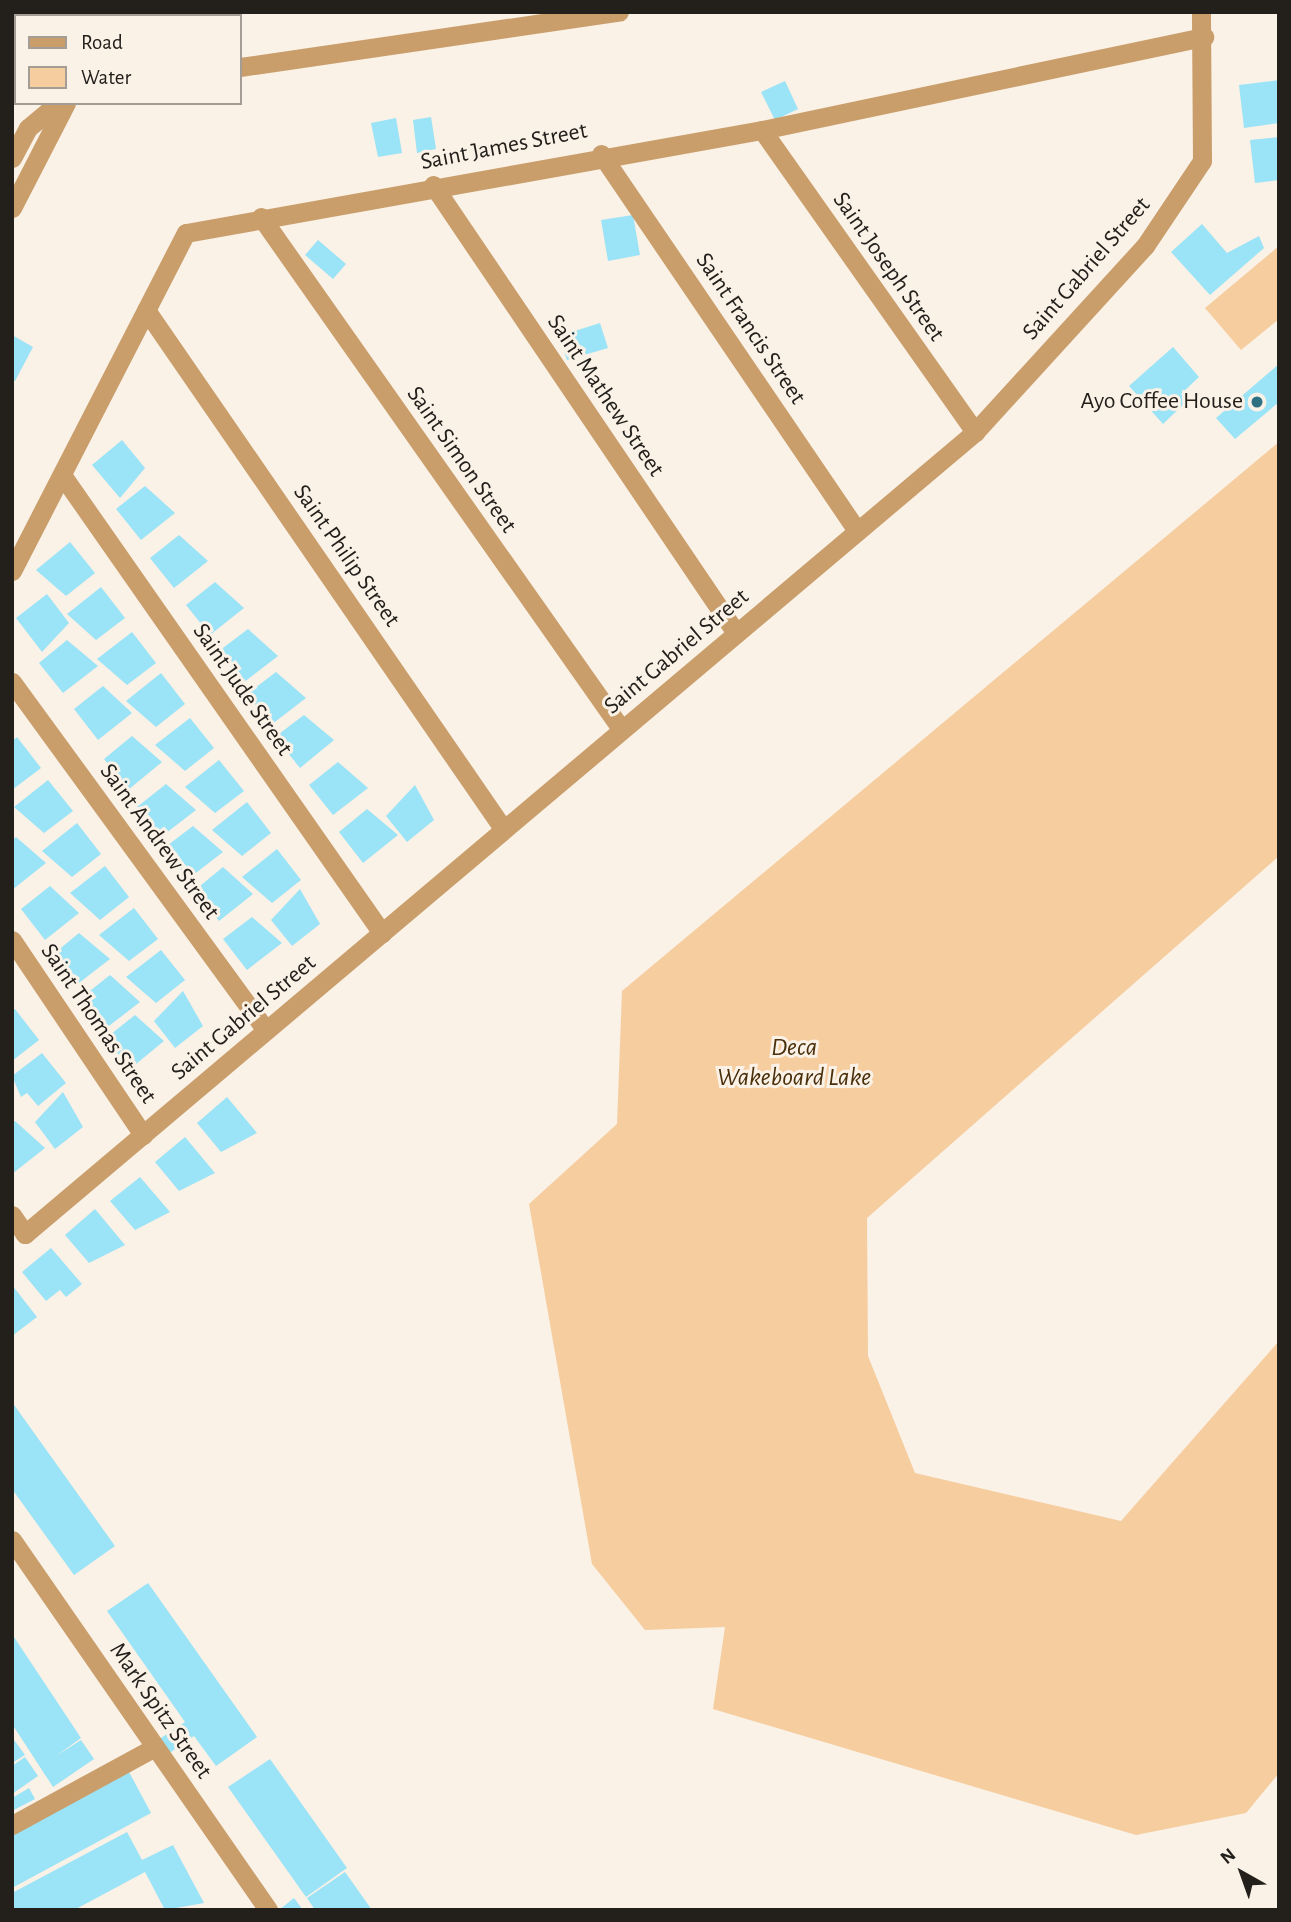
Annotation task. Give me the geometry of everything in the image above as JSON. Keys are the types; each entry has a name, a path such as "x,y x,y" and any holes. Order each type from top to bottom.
{"street":[{"path":"242,67 619,12"},
{"name":"Saint Gabriel Street","path":"12,1215 25,1234 975,432 1145,246 1202,161 1204,37 1201,12"},
{"name":"Saint James Street","path":"12,571 186,233 601,154 762,130 1204,37"},
{"path":"12,158 20,130 55,105"},
{"path":"12,208 65,105"},
{"path":"20,130 55,124"},
{"name":"Saint Joseph Street","path":"762,130 975,432"},
{"name":"Saint Francis Street","path":"601,154 857,531"},
{"name":"Saint Mathew Street","path":"433,186 736,633"},
{"name":"Saint Simon Street","path":"261,217 622,730"},
{"name":"Saint Philip Street","path":"146,310 504,830"},
{"name":"Saint Jude Street","path":"62,475 382,933"},
{"name":"Saint Andrew Street","path":"12,682 266,1030"},
{"name":"Saint Thomas Street","path":"12,940 143,1135"},
{"name":"Mark Spitz Street","path":"12,1540 268,1910"},
{"path":"12,1825 155,1747"}],"water":[{"path":"1279,246 1279,319 1241,350 1205,308"},
{"name":"Deca Wakeboard Lake","path":"1279,442 1279,856 867,1218 868,1356 915,1473 1121,1521 1279,1341 1279,1773 1246,1813 1136,1835 713,1709 725,1627 645,1630 592,1564 529,1204 617,1124 622,991"}],"building":[{"path":"73,12 111,12 99,14"},
{"path":"1279,80 1279,123 1244,128 1239,85"},
{"path":"785,81 798,109 775,120 761,92"},
{"path":"431,117 436,149 417,153 413,120"},
{"path":"396,118 402,153 378,157 371,123"},
{"path":"1279,137 1279,180 1255,183 1250,140"},
{"path":"633,215 640,255 608,261 601,220"},
{"path":"1202,224 1227,253 1259,236 1264,248 1210,295 1171,252"},
{"path":"318,240 346,264 333,279 305,255"},
{"path":"600,323 608,348 567,360 559,336"},
{"path":"12,335 33,347 15,381 12,380"},
{"path":"1173,347 1199,377 1181,394 1187,401 1163,424 1129,386"},
{"path":"1279,364 1279,402 1235,439 1216,418"},
{"path":"122,440 145,468 120,498 92,465"},
{"path":"145,486 175,513 141,540 116,509"},
{"path":"179,535 208,561 174,588 150,558"},
{"path":"70,542 95,573 66,596 36,570"},
{"path":"215,582 244,608 210,635 186,605"},
{"path":"101,587 125,618 96,640 67,614"},
{"path":"47,594 69,623 42,652 16,618"},
{"path":"248,629 278,656 243,683 219,651"},
{"path":"132,632 156,663 127,685 97,659"},
{"path":"67,640 98,666 63,693 39,663"},
{"path":"276,672 306,698 271,725 247,694"},
{"path":"161,673 185,704 156,727 126,701"},
{"path":"103,686 132,713 98,740 74,709"},
{"path":"304,715 334,740 300,768 275,737"},
{"path":"190,718 214,748 185,771 155,745"},
{"path":"132,736 162,762 128,790 104,759"},
{"path":"17,737 41,768 12,790 12,741"},
{"path":"219,760 244,791 215,813 185,787"},
{"path":"338,762 368,788 333,815 309,785"},
{"path":"48,780 73,811 44,833 14,807"},
{"path":"166,784 196,810 161,837 137,807"},
{"path":"415,785 434,820 407,842 386,816"},
{"path":"247,802 271,833 242,856 212,830"},
{"path":"367,809 398,835 363,863 339,832"},
{"path":"77,823 101,854 72,877 42,851"},
{"path":"193,826 223,852 188,879 164,848"},
{"path":"16,837 46,863 12,890 12,840"},
{"path":"277,849 301,880 272,903 242,877"},
{"path":"105,866 129,897 100,920 70,893"},
{"path":"223,867 253,894 219,921 194,891"},
{"path":"50,886 79,913 45,940 21,909"},
{"path":"300,889 320,924 292,946 271,920"},
{"path":"134,908 158,939 129,961 99,935"},
{"path":"252,917 282,943 247,970 223,939"},
{"path":"79,933 110,959 75,986 51,956"},
{"path":"161,950 185,980 156,1003 126,977"},
{"path":"110,975 140,1002 105,1029 81,998"},
{"path":"183,991 203,1026 175,1048 154,1021"},
{"path":"15,1009 39,1040 12,1061 12,1011"},
{"path":"135,1015 164,1041 130,1069 106,1038"},
{"path":"42,1053 66,1083 38,1106 27,1093 21,1097 12,1076"},
{"path":"63,1092 83,1127 55,1149 35,1122"},
{"path":"227,1097 257,1133 221,1152 197,1123"},
{"path":"15,1121 45,1148 12,1174 12,1124"},
{"path":"185,1137 215,1173 179,1191 155,1162"},
{"path":"140,1177 170,1212 135,1230 110,1201"},
{"path":"95,1209 125,1245 89,1263 65,1235"},
{"path":"51,1248 82,1284 66,1297 60,1290 46,1301 22,1272"},
{"path":"12,1285 37,1317 12,1336"},
{"path":"12,1402 115,1546 74,1575 12,1489"},
{"path":"148,1583 257,1737 216,1766 194,1736 168,1754 158,1740 185,1722 107,1611"},
{"path":"12,1634 81,1738 56,1756 81,1740 94,1759 53,1787 12,1724"},
{"path":"12,1737 25,1755 12,1763"},
{"path":"25,1757 38,1776 12,1794 12,1766"},
{"path":"270,1759 347,1868 306,1897 228,1787"},
{"path":"128,1770 151,1813 12,1888 12,1832"},
{"path":"29,1788 35,1799 12,1811 12,1798"},
{"path":"127,1832 142,1860 173,1845 204,1903 165,1910 145,1872 74,1910 12,1910 12,1893"},
{"path":"345,1872 372,1910 315,1910 307,1898"},
{"path":"294,1898 303,1910 279,1910"}],"place":[{"name":"Ayo Coffee House","path":"1257,402"}]}
